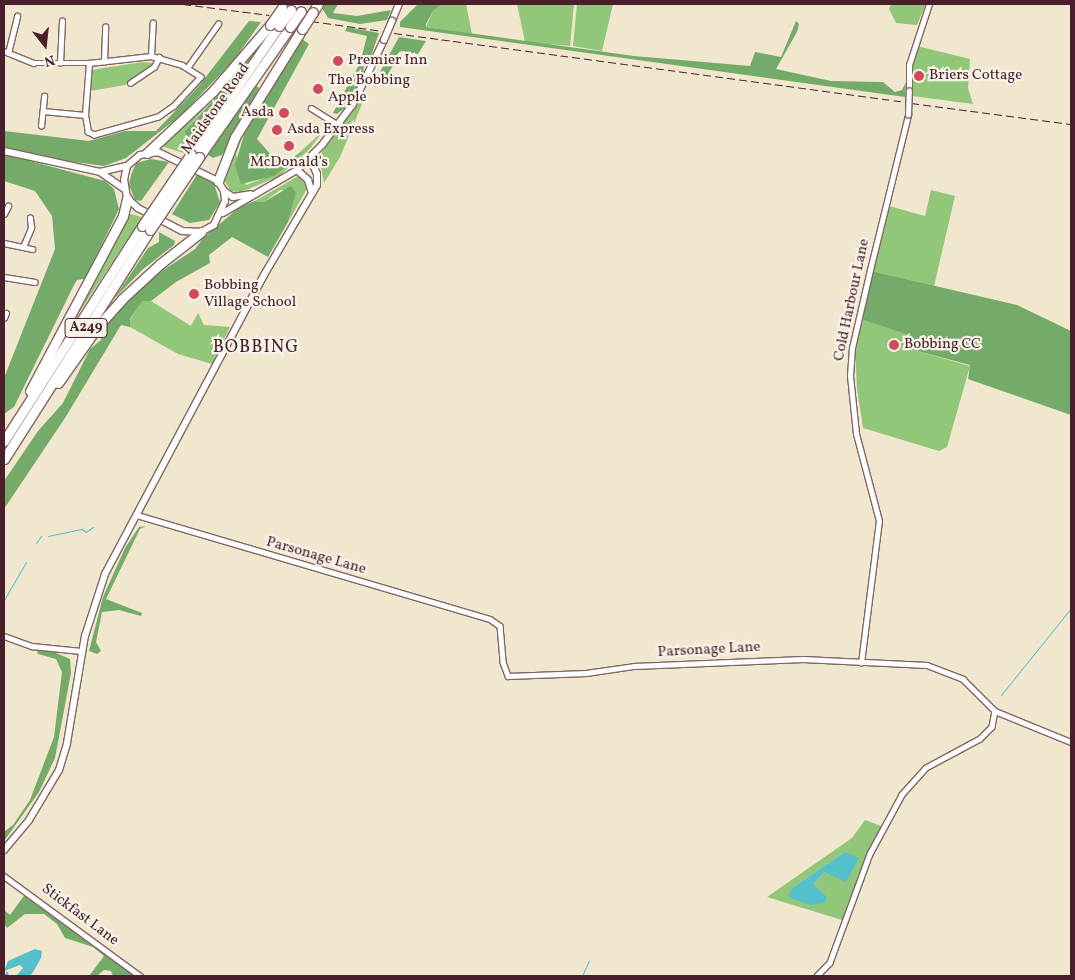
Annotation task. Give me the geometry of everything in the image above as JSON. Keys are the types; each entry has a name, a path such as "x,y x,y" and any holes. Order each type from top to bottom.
{"highway":[{"path":"218,181 235,137 318,4"},
{"name":"Maidstone Road","path":"195,156 275,25 293,7"},
{"name":"Maidstone Road","path":"146,228 195,156 290,27 293,7"},
{"path":"146,153 213,91 275,25"},
{"path":"18,418 43,362 123,216 126,193"},
{"name":"A249","path":"4,441 146,228"},
{"name":"A249","path":"4,459 146,228"},
{"path":"24,427 40,411 98,326 140,281 201,232"}],"street":[{"path":"100,172 126,193 138,208 170,226 192,233 201,232 214,225 222,214 296,170 310,158 338,125 367,79 399,4"},
{"name":"Cold Harbour Lane","path":"861,663 878,521 856,434 850,376 852,348 908,115 909,65 928,4"},
{"path":"17,16 6,52 34,63 89,63 151,56 159,57 187,68 201,77 181,100 158,117 94,135 88,132 85,114 89,63"},
{"path":"60,63 62,21"},
{"path":"151,56 153,23"},
{"path":"187,68 218,24"},
{"path":"104,62 105,27"},
{"path":"130,83 154,67 159,57"},
{"path":"41,126 44,96"},
{"path":"311,108 338,125"},
{"path":"43,111 85,114"},
{"path":"4,150 100,172 128,166 146,153 166,154 218,181 224,191 233,196 258,193"},
{"path":"4,850 29,820 59,770 67,743 82,650 105,574 268,268 312,193 318,180 310,158"},
{"path":"126,193 128,166"},
{"path":"296,170 308,180 312,193"},
{"path":"222,214 224,191"},
{"path":"4,214 8,206"},
{"path":"23,247 31,228 30,218"},
{"path":"4,243 32,249"},
{"path":"4,277 35,282"},
{"path":"4,318 6,313"},
{"name":"Parsonage Lane","path":"137,515 490,619 500,626 503,662 508,676 781,659 861,663 905,662 951,673 979,692 995,711"},
{"path":"4,636 32,646 82,650"},
{"path":"817,976 830,963 870,854 902,795 933,764 980,739 992,727 995,711 1071,742"},
{"name":"Stickfast Lane","path":"4,876 140,976"}],"green space":[{"path":"325,4 338,4 333,13 357,16 391,10 387,20 360,24 328,18 322,8"},
{"path":"418,4 442,4 433,11 426,27 634,56 750,66 755,52 781,57 796,21 799,24 797,32 776,69 831,81 883,82 895,92 902,90 906,82 905,97 400,27 400,22"},
{"path":"442,4 466,4 472,34 426,27 433,11"},
{"path":"517,4 574,4 570,46 525,42"},
{"path":"577,4 613,4 602,51 573,46"},
{"path":"891,4 926,4 917,25 896,23 889,9"},
{"path":"249,21 261,22 234,60 181,115 126,158 104,166 67,161 4,147 4,131 89,141 125,131 156,131 198,87"},
{"path":"274,23 277,24 229,89 227,85 219,91 185,131 184,153 161,146"},
{"path":"347,27 379,33 370,59 364,64 363,76 345,108 337,114 333,113 360,63 367,36 345,31"},
{"path":"399,37 426,41 418,54 401,51 386,78 382,76 375,87 373,85"},
{"path":"302,39 309,44 257,139 279,164 303,152 274,176 241,184 235,165 246,128"},
{"path":"917,46 970,59 968,88 973,104 912,96 911,66"},
{"path":"143,62 153,63 153,67 125,85 90,91 91,70"},
{"path":"255,84 259,88 222,155 213,158 208,155"},
{"path":"227,85 229,89 187,149 185,131"},
{"path":"367,92 340,157 324,183 319,156"},
{"path":"246,128 236,154 246,185 277,173 324,130 309,150 279,176 239,193 230,190 224,180 234,146"},
{"path":"4,154 105,181 114,189 119,209 88,273 84,279 77,280 73,287 14,407 4,414 4,378 55,249 52,216 35,191 4,181"},
{"path":"151,159 169,162 141,201 135,200 129,185 131,175 136,163"},
{"path":"198,173 214,184 220,202 209,220 190,223 172,214"},
{"path":"298,176 308,187 288,222 296,193 280,190 264,202 255,201"},
{"path":"291,186 296,193 288,222 268,257 232,237 209,255 210,263 176,282 151,301 142,301 130,319 130,327 121,325 65,418 4,509 4,481 38,431 63,403 90,349 101,340 104,327 114,315 147,281 195,249 204,237 241,206 255,201 264,202"},
{"path":"931,190 955,196 934,286 871,271 889,206 925,216"},
{"path":"127,213 142,217 63,337"},
{"path":"159,232 175,241 174,245 142,270 113,300 148,248 159,242"},
{"path":"871,271 1017,305 1071,331 1071,415 968,379 970,365 910,349 912,336 863,320"},
{"name":"BOBBING","path":"142,300 151,301 191,326 198,313 204,325 230,327 212,364 178,354 130,327 130,320"},
{"path":"863,320 913,336 910,349 970,366 947,447 939,451 863,428 857,389 855,348"},
{"path":"146,526 140,529 106,599 142,613 141,616 119,610 102,612 96,642 101,651 97,654 89,651 103,597 125,548 139,527"},
{"path":"49,650 70,659 71,673 55,758 39,792 4,841 4,832 13,825 30,800 54,737 62,672 56,659 38,654 37,651"},
{"path":"865,820 881,826 842,920 767,897 852,838","holes":["845,852 813,884 792,888"]},
{"path":"26,893 136,976 113,976 111,971 104,970 97,976 89,976 104,956 93,947 65,938 57,924 44,914 25,914 7,928 4,924 4,910 10,915"}],"water":[{"path":"845,852 859,858 846,882 825,872 813,884 827,897 824,903 811,905 788,897 792,888"},
{"path":"35,949 42,951 41,958 32,974 28,976 4,976 7,971 9,975 17,975 23,968 20,965 4,971 8,961"}],"waterway":[{"path":"48,536 82,529 86,532 93,527"},
{"path":"36,543 41,536"},
{"path":"4,600 26,562"},
{"path":"1001,695 1071,608"},
{"path":"582,976 589,960"}],"railway":[{"path":"183,4 269,15"},
{"path":"311,21 382,31"},
{"path":"394,33 906,102"},
{"path":"911,103 1071,124"}],"place":[{"name":"Premier Inn","path":"338,61"},
{"name":"Briers Cottage","path":"919,76"},
{"name":"The Bobbing Apple","path":"318,89"},
{"name":"Asda","path":"284,113"},
{"name":"Asda Express","path":"277,130"},
{"name":"McDonald's","path":"289,146"},
{"name":"Bobbing Village School","path":"194,294"},
{"name":"Bobbing CC","path":"894,345"}],"district":[{"name":"BOBBING","path":"256,348"}]}
